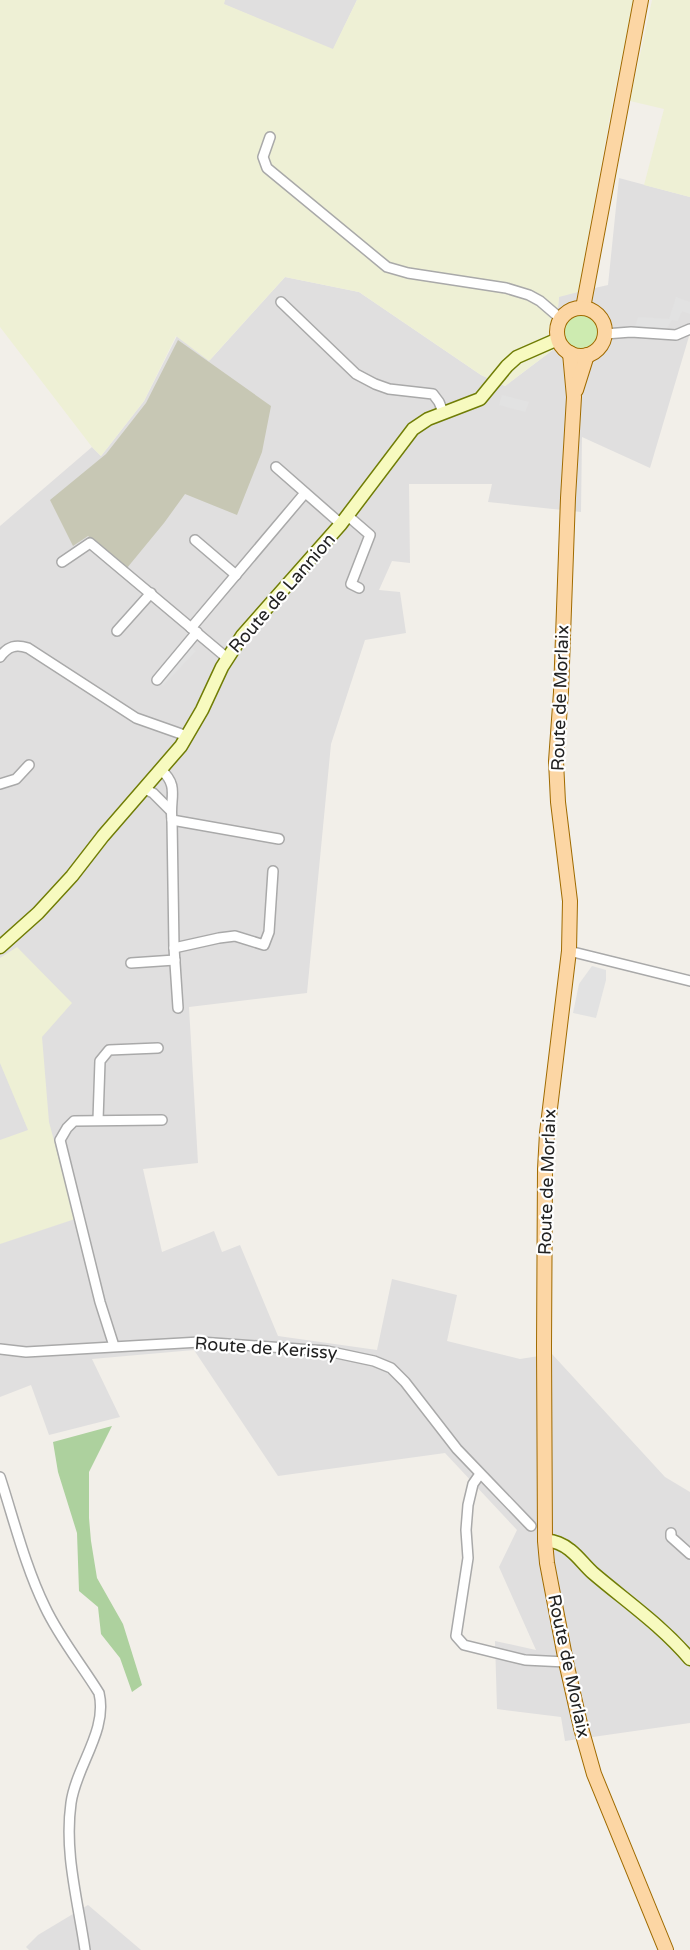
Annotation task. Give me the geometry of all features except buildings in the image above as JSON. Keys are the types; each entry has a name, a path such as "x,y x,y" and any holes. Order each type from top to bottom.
{"main road":[{"path":"583,308 641,0"},
{"path":"583,308 592,310 599,316 604,324 605,334 599,347 587,355 578,356 563,347 558,339 558,325 567,313 583,308"},
{"name":"Route de Morlaix","path":"570,353 574,397 556,761 558,802 570,901 569,951 547,1133 545,1169 545,1541 547,1563 567,1662 581,1728 594,1774 666,1950"},
{"name":"Route de Morlaix","path":"574,397 587,355"}],"street":[{"path":"270,137 263,157 267,168 387,267 408,273 506,288 540,301 561,319"},
{"path":"281,302 356,374 390,389 433,394 443,412"},
{"path":"605,334 631,332 676,335 690,329"},
{"name":"Route de Lannion","path":"0,947 38,913 72,876 161,770 188,736 227,658 242,636 345,520 413,429 443,412 480,399 517,357 558,339"},
{"path":"276,467 306,493 370,535 351,584 359,588"},
{"path":"157,680 236,575 306,493"},
{"path":"195,540 236,575"},
{"path":"62,562 90,543 227,658"},
{"path":"117,631 151,593"},
{"path":"0,657 5,650 18,645 28,648 136,718 188,736"},
{"path":"0,784 16,779 29,765"},
{"path":"161,770 172,784 170,810 178,1008"},
{"path":"144,789 153,793 170,810"},
{"path":"172,820 279,839"},
{"path":"174,948 235,936 264,945 269,932 273,871"},
{"path":"569,951 690,981"},
{"path":"131,963 175,960"},
{"path":"98,1120 100,1061 109,1050 158,1048"},
{"path":"114,1346 100,1302 60,1140 74,1121 162,1120"},
{"name":"Route de Kerissy","path":"0,1349 26,1352 200,1342 327,1350 374,1361 391,1368 405,1382 457,1449 531,1526"},
{"path":"480,1474 473,1484 468,1505 466,1530 468,1558 456,1636 464,1645 525,1660 567,1662"},
{"path":"0,1477 31,1576 60,1634 99,1693 101,1704 100,1721 71,1801 69,1822 70,1865 85,1950"},
{"path":"670,1533 671,1537 690,1554"},
{"path":"545,1541 551,1540 570,1550 592,1572 651,1618 690,1659"}],"shaded area":[{"path":"0,0 225,0 224,4 333,49 357,0 634,0 613,99 578,292 559,297 554,349 505,386 481,375 359,292 285,277 209,361 176,336 144,401 101,456 0,327"},
{"path":"225,0 357,0 333,50 223,4"},
{"path":"652,0 690,0 690,197 644,185 664,109 630,101"},
{"path":"619,178 690,197 690,333 650,468 582,437 581,512 488,502 492,484 409,484 410,563 392,561 379,590 400,592 406,633 365,640 331,744 307,993 189,1007 198,1163 143,1169 162,1252 214,1231 222,1252 240,1245 278,1336 377,1350 392,1279 457,1295 447,1341 520,1359 552,1354 665,1477 690,1492 690,1723 565,1741 561,1717 497,1709 495,1641 536,1650 499,1567 517,1530 445,1453 278,1476 194,1350 92,1359 120,1417 49,1435 31,1385 0,1397 0,526 92,447 101,456 144,401 177,336 210,360 285,277 359,292 481,375 505,386 554,349 559,296 608,285"},
{"path":"676,297 690,302 690,314 682,311 678,321 672,320 667,328 635,327 638,317 669,319"},
{"path":"178,340 271,406 262,452 237,515 185,494 127,568 88,536 73,546 50,500 106,454 146,403"},
{"path":"502,395 529,402 525,412 499,405"},
{"path":"190,646 196,651 163,686 159,683"},
{"path":"17,947 72,1003 42,1037 49,1122 75,1219 0,1244 0,1140 28,1130 0,1063 0,958"},
{"path":"592,966 606,970 606,980 596,1018 573,1013 579,984"},
{"path":"88,1905 141,1950 29,1950 26,1947 38,1935"}],"green space":[{"path":"582,311 596,317 602,331 596,345 582,351 568,345 562,331 568,317"},
{"path":"112,1426 89,1472 89,1518 97,1578 123,1624 142,1685 132,1692 120,1658 101,1634 98,1607 79,1591 77,1533 58,1472 53,1442"}]}
